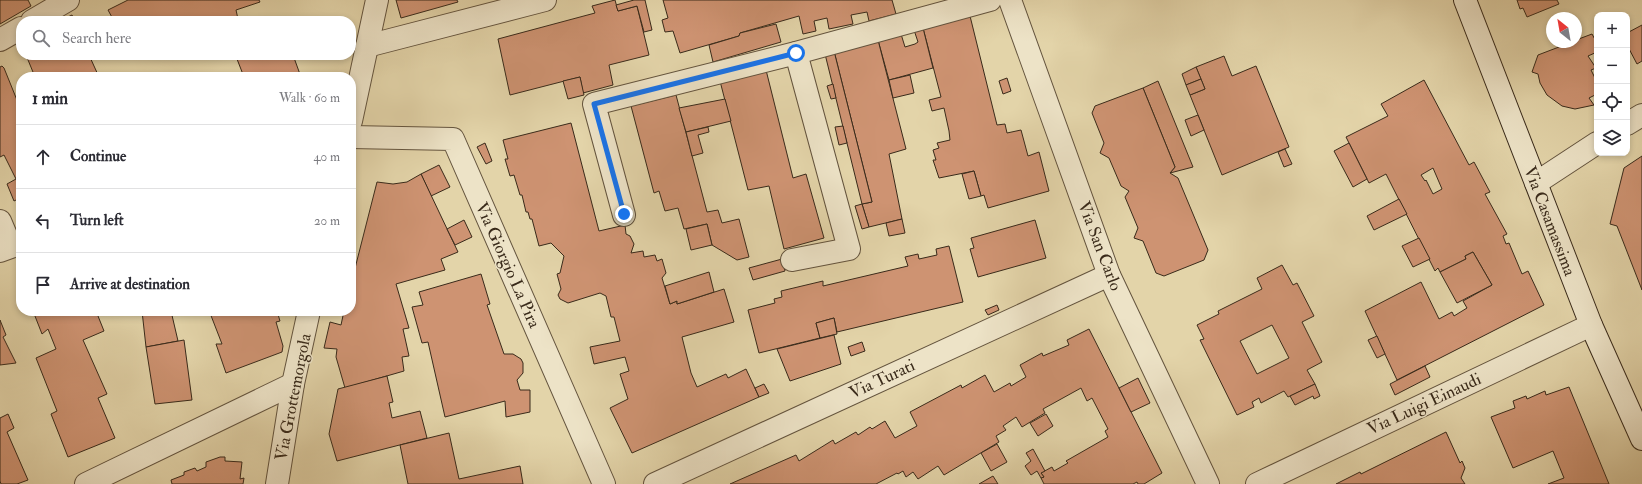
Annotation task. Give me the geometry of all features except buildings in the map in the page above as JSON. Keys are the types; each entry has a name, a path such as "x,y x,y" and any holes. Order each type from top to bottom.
{"street":[{"path":"41,16 68,0"},
{"path":"356,98 377,0"},
{"path":"367,46 545,0"},
{"path":"624,214 594,104 796,53 990,0"},
{"name":"Via San Carlo","path":"1010,0 1109,275 1208,484"},
{"name":"Via Casamassima","path":"1464,0 1591,325 1642,439"},
{"path":"0,40 16,31"},
{"path":"792,260 849,249 796,53"},
{"path":"1630,122 1642,115"},
{"name":"Via Giorgio La Pira","path":"356,137 453,139 604,484"},
{"path":"1536,183 1594,145"},
{"path":"0,221 11,247 0,251"},
{"name":"Via Turati","path":"655,484 1109,275"},
{"name":"Via Grottemorgola","path":"277,484 293,384 308,316"},
{"name":"Via Luigi Einaudi","path":"1257,484 1591,325"},
{"path":"86,484 293,384"}],"route":[{"path":"624,214 594,104 796,53"}]}
